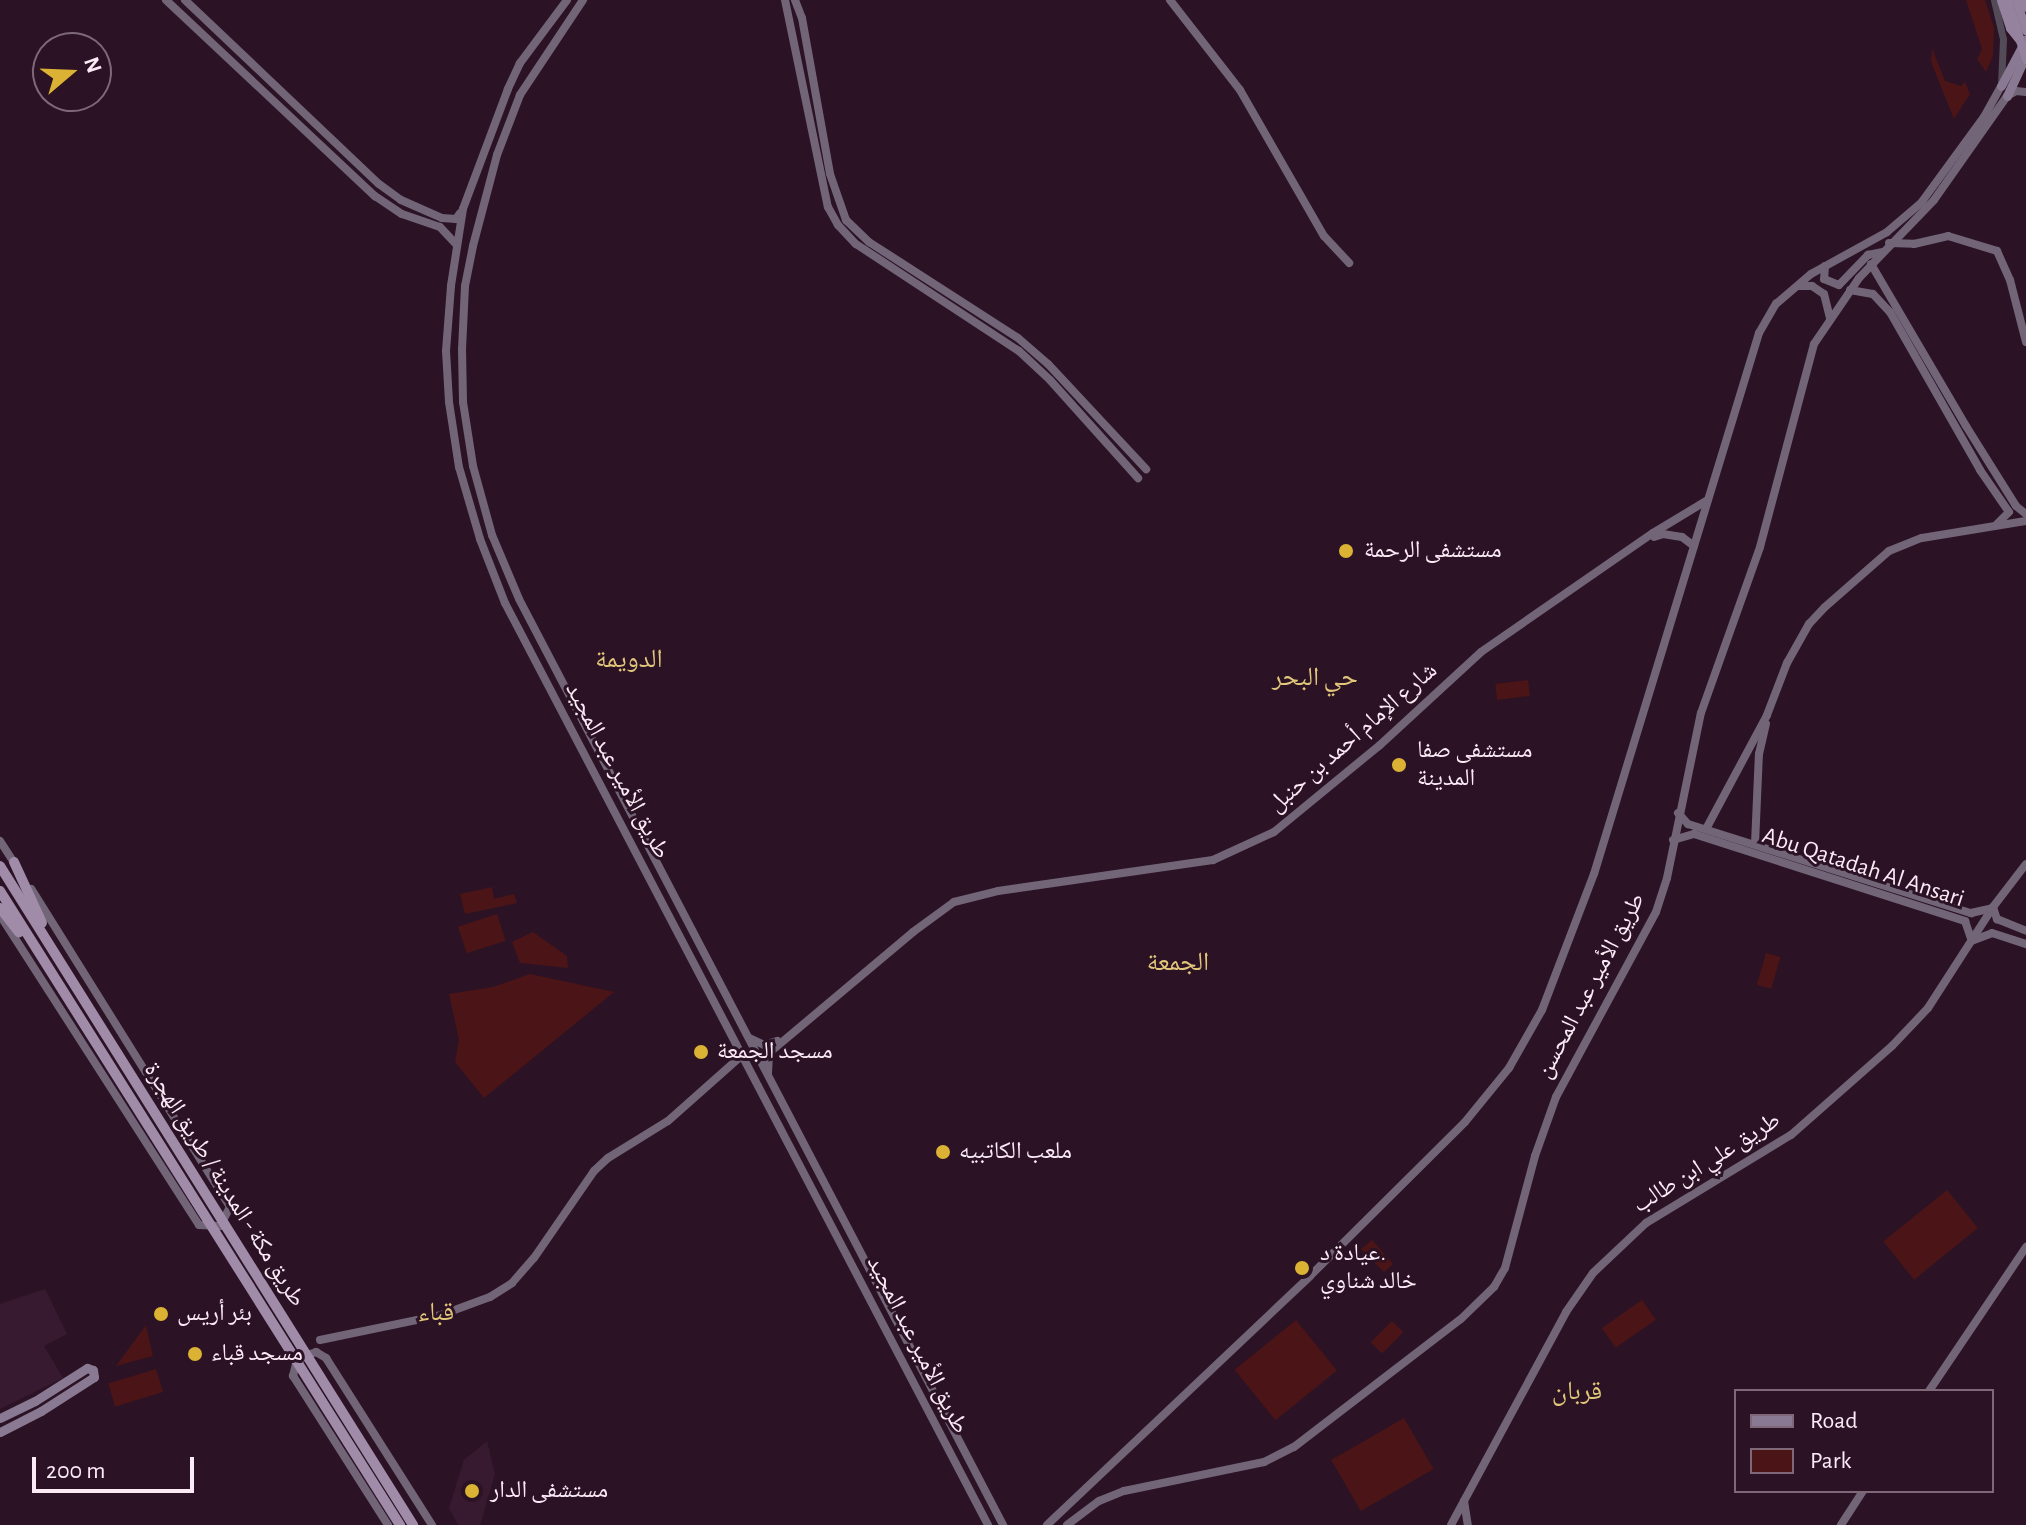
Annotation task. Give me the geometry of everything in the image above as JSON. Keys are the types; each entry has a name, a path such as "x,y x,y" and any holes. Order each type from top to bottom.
{"highway":[{"path":"2004,0 2022,39 2026,57"},
{"path":"2016,0 2026,30"},
{"path":"2024,0 2026,7"},
{"path":"14,862 60,961"},
{"name":"طريق مكة - المدينة / طريق الهجرة","path":"0,866 413,1525"},
{"name":"طريق مكة - المدينة / طريق الهجرة","path":"0,891 400,1525"},
{"path":"0,908 49,968"}],"main road":[{"path":"166,0 375,196 402,214 440,227 456,244"},
{"path":"185,0 379,184 401,200 442,218 456,219 463,209"},
{"name":"طريق الأمير عبد المجيد","path":"567,0 514,76 484,144 463,209 456,244 446,351 449,402 459,467 480,539 505,603 618,816 740,1057 836,1232 988,1525"},
{"name":"طريق الأمير عبد المجيد","path":"583,0 520,95 497,155 465,286 463,402 473,466 492,535 519,599 628,810 1003,1524"},
{"path":"785,0 828,207 838,225 856,244 1019,351 1050,380 1138,478"},
{"path":"795,0 802,18 830,174 846,220 869,242 1018,338 1048,364 1146,469"},
{"path":"1170,0 1240,90 1324,236 1349,263"},
{"path":"2001,86 2022,39"},
{"path":"2007,96 2026,57"},
{"name":"طريق الأمير عبد المحسن","path":"1047,1525 1250,1334 1382,1196 1500,1082 1542,1010 1577,923 1609,830 1754,346 1769,314 1796,286 1825,266 1887,232 1921,203 1992,106 2001,86"},
{"path":"2007,96 2016,91 2026,92"},
{"name":"طريق الأمير عبد المحسن","path":"1067,1525 1099,1501 1124,1491 1264,1462 1294,1447 1461,1319 1494,1287 1505,1268 1535,1156 1556,1097 1656,912 1667,878 1701,713 1771,511 1807,361 1850,290 1889,243 1927,209 2007,96"},
{"path":"1889,243 1899,246 1948,236 1997,251 2010,280 2026,342"},
{"path":"1825,266 1823,276 1827,282 1839,285 1868,255 1882,252"},
{"path":"1871,264 1973,458 2013,510 2026,514"},
{"path":"1796,286 1808,285 1824,294 1830,309 1829,323"},
{"path":"1850,290 1873,294 1894,310"},
{"name":"شارع الإمام أحمد بن حنبل","path":"768,1077 769,1053 931,917 954,902 998,891 1213,860 1274,832 1380,745 1481,652 1642,541 1706,501"},
{"path":"1996,525 2013,510"},
{"path":"1706,829 1767,715 1787,663 1809,624 1856,578 1889,551 1922,538 2026,521"},
{"path":"1642,541 1663,534 1682,537 1694,546"},
{"path":"1755,844 1759,754 1767,715"},
{"path":"618,816 628,810"},
{"name":"Abu Qatadah Al Ansari","path":"1678,813 1688,824 1971,913 1993,907 1997,919 2026,931"},
{"name":"Abu Qatadah Al Ansari","path":"1673,840 1694,834 1965,921 1972,941 1992,933 2026,944"},
{"path":"0,841 230,1207 220,1226 199,1225 0,915"},
{"name":"طريق علي ابن طالب","path":"1451,1525 1566,1312 1609,1255 1646,1223 1791,1135 1851,1084 1921,1016 1993,907 2026,864"},
{"path":"747,1037 764,1045 788,1036"},
{"path":"320,1340 452,1312 490,1297 512,1283 534,1258 594,1171 608,1158 688,1105 740,1057"},
{"path":"1489,1078 1500,1082"},
{"path":"836,1232 849,1226"},
{"path":"1930,1389 2026,1247"},
{"path":"1242,1327 1250,1334"},
{"path":"388,1525 293,1376 296,1364 304,1356 316,1352 326,1358 432,1525"},
{"path":"0,1418 35,1401 87,1368 93,1370 94,1377 41,1411 0,1432"},
{"path":"1841,1525 1862,1493"},
{"path":"1464,1500 1468,1525"}],"street":[{"path":"1994,0 2003,39 2001,86"}],"shaded area":[{"path":"45,1289 67,1334 44,1346 63,1378 0,1409 0,1304"},
{"name":"مستشفى الدار","path":"487,1441 495,1474 480,1525 458,1525 449,1508 464,1460"}],"green space":[{"path":"1966,0 1985,0 1994,28 1993,56 1986,72 1977,59 1982,49"},
{"path":"1932,48 1945,81 1961,86 1965,82 1970,94 1954,119 1931,62"},
{"path":"1528,680 1530,696 1497,700 1495,684"},
{"path":"492,887 494,899 514,894 517,903 465,914 460,894"},
{"path":"497,914 506,941 467,953 458,927"},
{"path":"533,932 567,956 568,968 520,963 512,942"},
{"path":"1766,953 1780,957 1771,989 1757,985"},
{"path":"530,974 614,992 484,1098 455,1062 459,1040 449,994 493,987"},
{"path":"1947,1190 1978,1228 1914,1280 1883,1242"},
{"path":"1372,1240 1393,1264 1384,1272 1361,1249"},
{"path":"1642,1300 1656,1320 1616,1348 1602,1328"},
{"path":"1296,1320 1337,1371 1276,1420 1235,1370"},
{"path":"1392,1321 1403,1332 1382,1354 1371,1342"},
{"path":"146,1325 153,1356 116,1366"},
{"path":"156,1369 163,1392 115,1407 108,1384"},
{"path":"1404,1418 1434,1469 1361,1511 1331,1460"}],"place":[{"name":"مستشفى الرحمة","path":"1346,551"},
{"name":"مستشفی صفا المدینة","path":"1399,765"},
{"name":"مسجد الجمعة","path":"701,1052"},
{"name":"ملعب الكاتبيه","path":"943,1152"},
{"name":"عيادة د. خالد شناوي","path":"1302,1268"},
{"name":"بئر أريس","path":"161,1314"},
{"name":"مسجد قباء","path":"195,1354"},
{"name":"مستشفى الدار","path":"472,1491"}],"district":[{"name":"الدويمة","path":"629,660"},
{"name":"حي البحر","path":"1315,678"},
{"name":"الجمعة","path":"1178,963"},
{"name":"قباء","path":"436,1313"},
{"name":"قربان","path":"1577,1392"}]}
